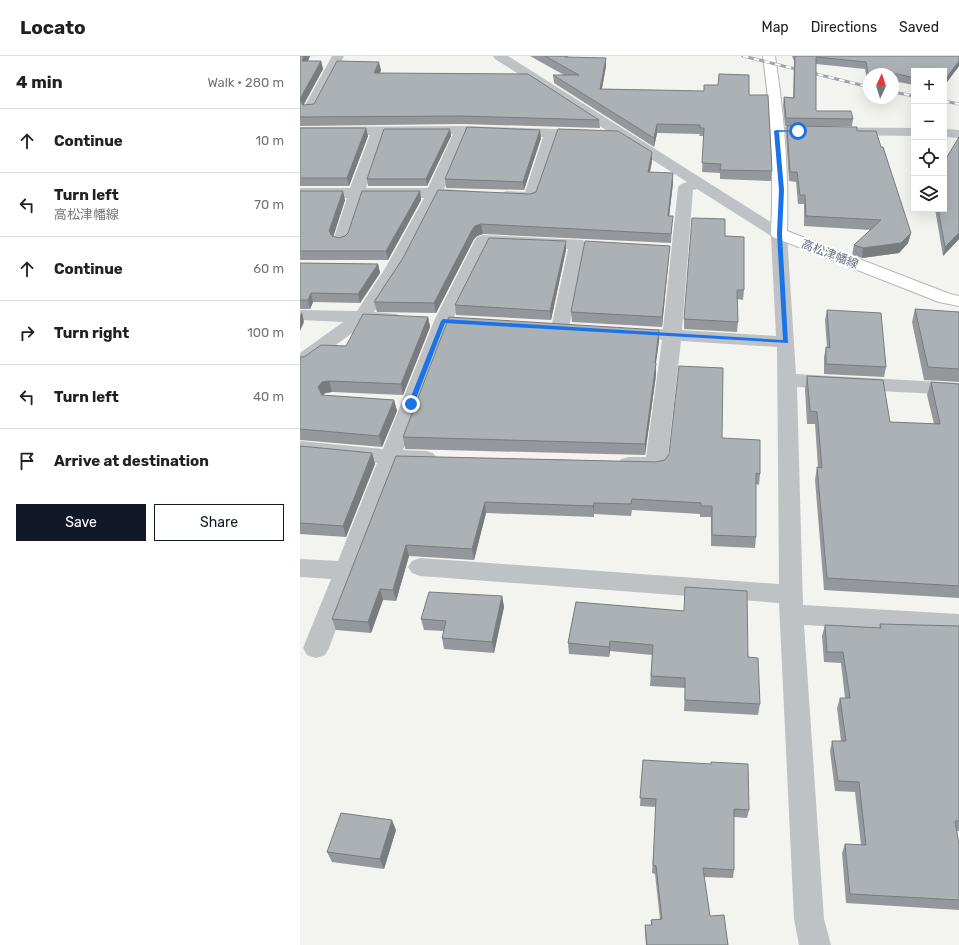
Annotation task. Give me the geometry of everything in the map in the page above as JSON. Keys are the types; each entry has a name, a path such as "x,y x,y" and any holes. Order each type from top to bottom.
{"main road":[{"path":"769,56 774,91 776,131 782,190 779,234"},
{"name":"高松津幡線","path":"779,234 945,298 959,301"}],"street":[{"path":"310,109 338,56"},
{"path":"499,56 779,234 786,342 791,604 809,919 815,945"},
{"path":"304,135 379,130 462,130 622,135"},
{"path":"341,241 379,130"},
{"path":"300,362 362,317 387,267 434,193 462,130"},
{"path":"776,131 911,132"},
{"path":"300,193 434,193 531,197 551,133"},
{"path":"947,133 959,134"},
{"path":"609,464 656,465 672,335 673,249 686,187 699,184"},
{"path":"316,648 390,457 403,404 483,240 585,244 559,328"},
{"path":"300,315 406,319"},
{"path":"642,333 786,342"},
{"path":"786,380 959,389"},
{"path":"300,448 390,457 445,459"},
{"path":"420,567 791,604 959,624"},
{"path":"300,568 346,570"}],"building":[{"path":"300,56 304,56 302,61 321,61 300,99"},
{"path":"545,56 606,58 600,89 704,91 704,85 718,85 719,74 749,75 749,95 768,95 772,171 720,170 721,164 702,163 704,128 700,128 700,125 657,124 654,138 553,75 579,75"},
{"path":"795,56 959,56 959,61 947,77 947,68 911,68 911,77 899,74 899,68 867,68 866,62 816,57 816,111 851,111 853,119 786,118 784,97 794,98"},
{"path":"337,61 379,62 374,73 528,74 599,120 461,116 300,117 300,100 303,105 314,104"},
{"path":"787,126 857,127 857,131 876,131 881,147 883,147 911,233 901,243 863,248 854,245 881,220 806,216 805,195 800,195 797,172 790,172"},
{"path":"467,127 540,130 523,182 445,179"},
{"path":"300,128 366,128 347,178 300,178"},
{"path":"384,129 450,129 426,179 367,179"},
{"path":"558,129 618,131 652,152 648,172 673,173 668,216 673,216 671,234 481,224 475,226 472,230 434,303 374,302 403,258 438,190 530,194 536,192"},
{"path":"959,137 959,233 945,247 939,212 947,212 947,157"},
{"path":"300,191 343,191 329,231 332,236 339,238 348,233 362,191 420,191 386,251 300,251"},
{"path":"692,218 725,219 725,236 744,237 744,290 737,290 738,322 684,319"},
{"path":"489,238 566,241 550,311 455,305"},
{"path":"585,241 670,246 662,317 571,312"},
{"path":"300,263 378,264 358,294 311,293 308,300 300,300"},
{"path":"915,309 959,312 959,369 928,367"},
{"path":"827,310 881,313 886,367 826,364 826,347 830,348"},
{"path":"363,314 428,317 401,384 329,381 322,382 318,387 322,395 394,400 379,436 300,429 300,357 304,357 321,345 346,346"},
{"path":"449,317 659,330 645,444 403,437"},
{"path":"679,366 723,368 722,438 760,440 760,474 756,473 756,537 712,535 712,506 701,506 701,503 632,499 631,504 594,503 593,506 485,502 472,549 406,545 393,590 380,589 368,622 332,619 396,456 656,462 665,460 669,454"},
{"path":"807,376 883,380 890,422 940,424 931,382 959,384 959,586 827,578 817,467 822,468 817,412 810,411"},
{"path":"300,446 372,453 343,526 300,523"},
{"path":"685,587 747,591 748,657 758,658 760,704 685,700 685,678 651,676 653,645 610,641 609,647 568,643 576,602 684,611"},
{"path":"429,592 502,596 492,642 442,638 446,621 421,619"},
{"path":"880,624 959,626 959,821 955,821 959,845 959,900 850,894 845,844 866,845 859,782 838,781 832,741 846,741 840,698 850,698 843,652 827,652 825,625 881,628"},
{"path":"643,760 711,764 711,762 748,764 749,810 734,809 734,870 703,868 710,916 724,915 728,945 647,945 645,925 652,925 651,920 662,919 656,866 653,865 656,799 640,798"},
{"path":"341,813 392,820 380,859 327,852"}],"railway":[{"path":"743,56 863,86"},
{"path":"899,93 911,95"},
{"path":"947,102 959,104"}],"route":[{"path":"411,404 443,321 786,342 779,234 782,190 776,131 798,131"}]}
